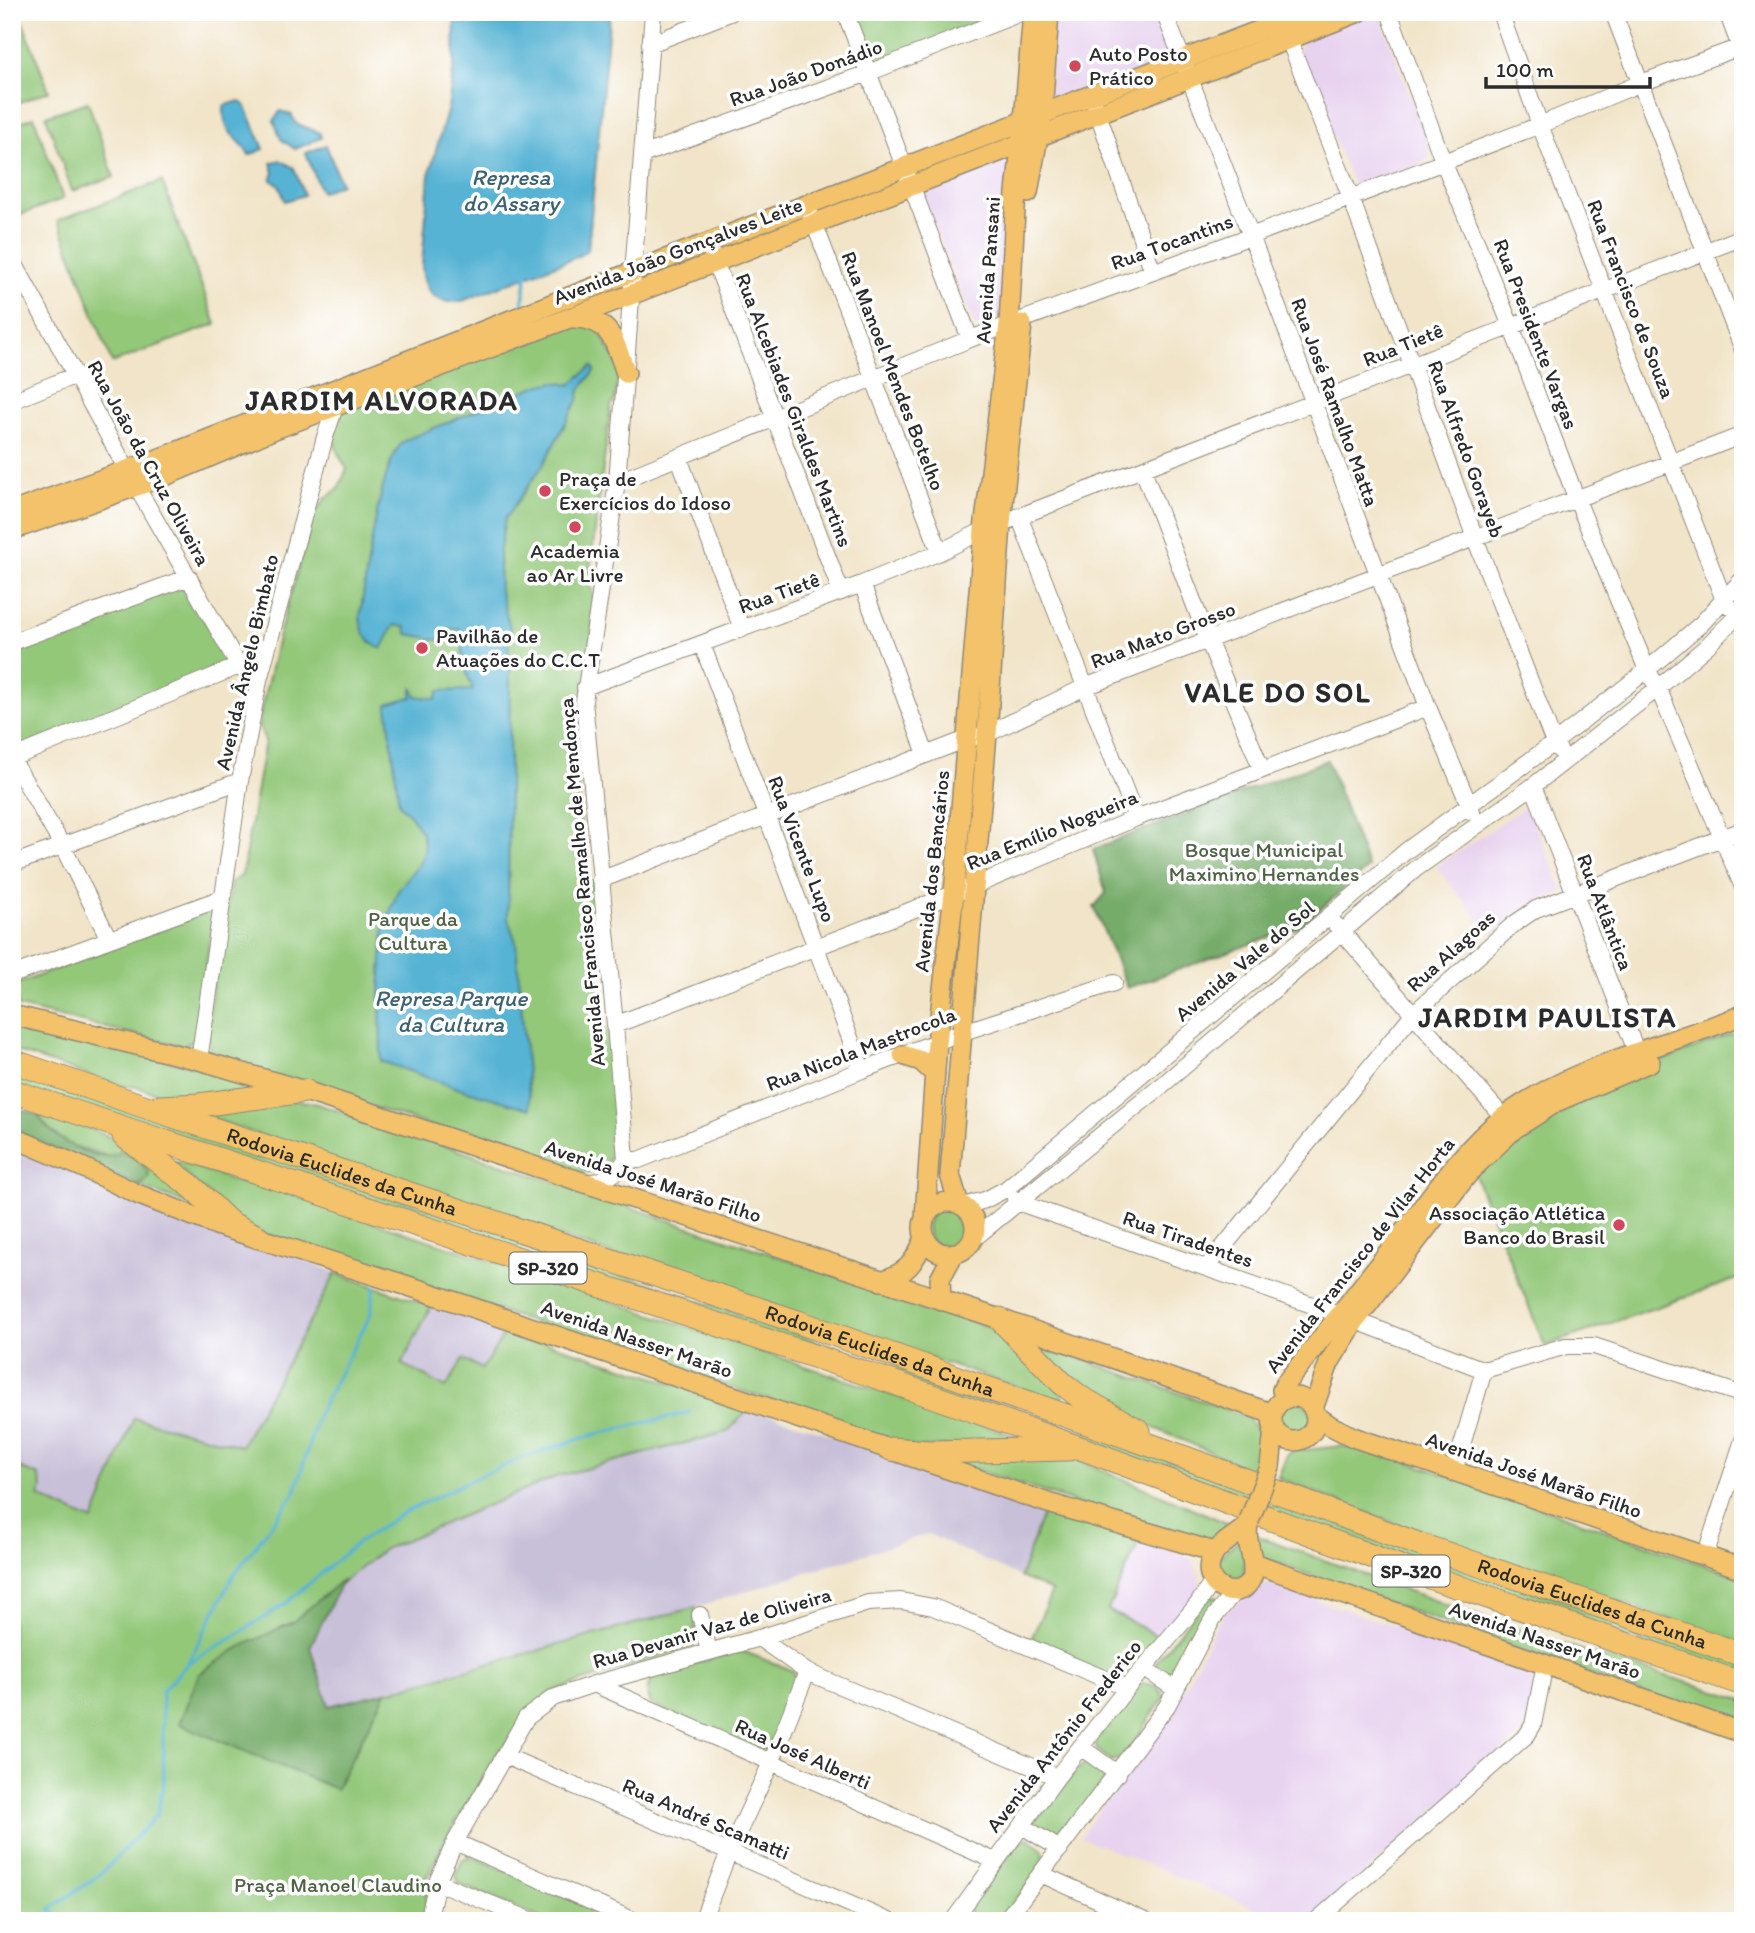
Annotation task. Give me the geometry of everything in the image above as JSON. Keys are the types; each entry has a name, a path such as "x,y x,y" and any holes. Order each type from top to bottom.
{"highway":[{"name":"Rodovia Euclides da Cunha","path":"12,1061 804,1324 1167,1451 1418,1544 1743,1655"},
{"name":"Rodovia Euclides da Cunha","path":"12,1091 892,1382 1083,1449 1406,1569 1743,1684"},
{"path":"140,1105 199,1105 305,1091"},
{"path":"101,1121 191,1186 230,1223 258,1237"},
{"path":"1000,1319 1062,1383 1080,1397 1123,1420 1167,1451"},
{"path":"891,1449 928,1452 1083,1449"}],"main road":[{"name":"Avenida Pansani","path":"1032,12 1033,118"},
{"name":"Avenida Pansani","path":"1002,523 1029,140 1049,12"},
{"name":"Avenida João Gonçalves Leite","path":"959,157 1029,140 1094,105 1236,49 1307,12"},
{"name":"Avenida João Gonçalves Leite","path":"1283,25 1359,12"},
{"name":"Avenida João Gonçalves Leite","path":"18,519 161,467 635,271 808,204 857,186 909,176 959,157 1033,118 1094,105"},
{"name":"Avenida João Gonçalves Leite","path":"161,467 308,418 863,205 909,176"},
{"path":"857,186 863,205"},
{"path":"750,227 758,245"},
{"path":"567,318 587,318 603,324 613,339 626,373"},
{"name":"Avenida dos Bancários","path":"925,1217 937,1042 1002,523"},
{"name":"Avenida dos Bancários","path":"962,1205 950,1175 974,886 977,736"},
{"name":"Avenida José Marão Filho","path":"12,1015 199,1060 305,1091 1000,1319 1277,1414"},
{"name":"Avenida Francisco de Vilar Horta","path":"1694,1040 1743,1015"},
{"name":"Avenida Francisco de Vilar Horta","path":"1271,1465 1277,1414 1285,1384 1348,1318 1427,1215 1471,1170 1509,1123 1639,1060 1694,1040 1743,1028"},
{"path":"903,1055 921,1061 935,1073"},
{"name":"Avenida Nasser Marão","path":"12,1137 137,1194 219,1226 424,1290 1048,1503 1215,1552"},
{"path":"951,1202 962,1205 974,1218 972,1240 967,1247 954,1253 940,1252 925,1238 925,1217 936,1205 951,1202"},
{"path":"881,1281 907,1269 918,1255 925,1238"},
{"path":"941,1300 940,1279 954,1253"},
{"name":"Avenida Francisco de Vilar Horta","path":"1314,1412 1328,1363 1348,1318"},
{"path":"1248,1524 1215,1552 1209,1569 1213,1581 1222,1590 1234,1592 1250,1583 1253,1563 1249,1551 1248,1524 1271,1465 1302,1439 1314,1427 1314,1412 1301,1398 1277,1414 1277,1433 1289,1440 1302,1439"},
{"name":"Avenida José Marão Filho","path":"1314,1412 1331,1426 1353,1437 1743,1569"},
{"name":"Avenida Nasser Marão","path":"1253,1563 1743,1733"}],"street":[{"name":"Avenida Francisco Ramalho de Mendonça","path":"626,1158 584,701 617,482 653,12"},
{"path":"650,44 732,12"},
{"path":"845,12 970,339"},
{"name":"Rua João Donádio","path":"642,155 868,73 1023,12"},
{"name":"Rua José Ramalho Matta","path":"1164,12 1428,707 1478,824"},
{"name":"Rua Presidente Vargas","path":"1389,12 1443,161 1511,326 1577,500 1647,670 1658,688 1743,887"},
{"name":"Rua Francisco de Souza","path":"1500,12 1540,125 1724,600"},
{"path":"1613,12 1743,350"},
{"path":"1727,12 1742,49"},
{"name":"Rua Alfredo Gorayeb","path":"1283,25 1413,363 1475,538 1554,743 1566,761"},
{"name":"Rua Tocantins","path":"617,482 970,339 1251,236 1540,125 1641,83 1742,49"},
{"path":"1094,105 1153,272"},
{"name":"Rua Manoel Mendes Botelho","path":"808,204 872,379 940,552"},
{"name":"Rua Tietê","path":"585,687 862,584 1002,523 1743,237"},
{"name":"Rua Alcebiades Giraldes Martins","path":"708,243 841,592"},
{"name":"Rua João da Cruz Oliveira","path":"12,259 19,284 76,375 239,666 259,680"},
{"path":"12,401 76,375"},
{"name":"Avenida Ângelo Bimbato","path":"199,1060 240,781 259,680 335,407"},
{"path":"308,418 325,437"},
{"name":"Rua Mato Grosso","path":"600,880 977,736 1085,687 1743,435"},
{"path":"679,458 742,629"},
{"path":"1143,470 1208,640 1262,770"},
{"path":"1002,523 1085,687 1136,818"},
{"path":"12,642 189,577"},
{"name":"Avenida Vale do Sol","path":"962,1205 985,1200 1006,1189 1330,918 1406,851 1554,743 1647,670 1701,624 1743,579"},
{"path":"862,584 926,754"},
{"path":"1724,600 1741,612"},
{"name":"Avenida Vale do Sol","path":"972,1240 1160,1087 1418,868 1534,786 1658,688 1707,646 1741,612"},
{"name":"Rua Vicente Lupo","path":"702,644 862,1070"},
{"path":"109,939 62,845 12,759 239,666 268,648"},
{"name":"Rua Emílio Nogueira","path":"615,1025 974,886 1136,818 1428,707"},
{"path":"12,864 240,781"},
{"name":"Rua Atlântica","path":"1534,786 1639,1060"},
{"name":"Rua Alagoas","path":"1207,1267 1413,1014 1514,924 1536,909 1743,830"},
{"path":"16,976 222,898"},
{"path":"1330,918 1509,1123"},
{"name":"Rua Nicola Mastrocola","path":"626,1158 639,1160 960,1033 1114,983"},
{"path":"1147,1071 1160,1087"},
{"path":"1091,1118 1104,1133"},
{"path":"588,1183 605,1180 618,1171 626,1158"},
{"path":"1006,1189 1020,1203"},
{"name":"Rua Tiradentes","path":"1020,1203 1207,1267 1484,1370"},
{"path":"1454,1472 1484,1370 1566,1346 1594,1346 1743,1395"},
{"path":"1704,1556 1743,1440"},
{"name":"Avenida Antônio Frederico","path":"959,1919 995,1861 1057,1777 1197,1605 1213,1581"},
{"path":"1004,1921 1167,1706 1212,1619 1234,1592"},
{"name":"Rua Devanir Vaz de Oliveira","path":"432,1921 431,1908 437,1882 455,1842 526,1718 553,1698 594,1684 759,1638 868,1603 901,1601 933,1607 1127,1688"},
{"path":"700,1615 709,1652"},
{"path":"759,1638 807,1672 1057,1777"},
{"path":"1316,1921 1527,1735 1533,1725 1545,1664"},
{"path":"1145,1669 1175,1689"},
{"path":"702,1921 729,1852 771,1763 807,1672"},
{"name":"Rua José Alberti","path":"594,1684 995,1861"},
{"path":"1082,1748 1118,1774"},
{"name":"Rua André Scamatti","path":"505,1756 889,1921"},
{"path":"1022,1826 1059,1849"},
{"path":"455,1842 627,1919"},
{"path":"1041,1874 1145,1921"},
{"path":"437,1882 533,1921"}],"shaded area":[{"path":"1055,12 1085,12 1087,19 1107,12 1160,12 1173,50 1168,62 1053,107 1048,101"},
{"path":"1371,12 1380,16 1431,152 1427,161 1361,188 1353,184 1298,53 1302,41"},
{"path":"1009,157 1012,159 1002,311 997,321 978,327 974,324 923,198 925,187"},
{"path":"1526,806 1564,891 1526,906 1492,935 1436,867"},
{"path":"17,1145 336,1273 241,1446 134,1418 93,1521 39,1497 39,1477 12,1465 12,1148"},
{"path":"431,1306 507,1330 481,1370 446,1388 402,1364"},
{"path":"750,1408 1046,1506 1020,1577 928,1534 703,1605 329,1706 310,1647 343,1579 383,1549 558,1476 727,1432"},
{"path":"1141,1537 1192,1559 1200,1578 1200,1592 1162,1638 1107,1611"},
{"path":"1268,1584 1525,1670 1532,1679 1533,1693 1522,1733 1311,1921 1287,1921 1080,1837 1174,1708 1222,1615 1254,1590"}],"green space":[{"path":"854,12 1007,12 879,61 871,57"},
{"path":"22,20 49,91 12,105 12,24"},
{"path":"88,102 114,177 72,191 46,116"},
{"path":"34,117 63,199 20,215 12,194 12,125"},
{"path":"162,181 216,324 112,363 58,220"},
{"name":"Parque da Cultura","path":"563,326 596,326 620,368 615,400 611,406 588,585 592,590 593,600 585,753 577,762 585,876 595,885 600,937 593,945 600,1025 610,1033 618,1160 610,1157 605,1167 593,1172 579,1172 212,1057 209,1044 211,1000 219,946 231,883 242,875 265,741 259,719 277,642 313,516 326,498 338,489 347,469 334,440 335,428 342,410"},
{"path":"180,586 191,592 226,656 223,666 24,747 18,744 12,733 12,648"},
{"name":"Bosque Municipal Maximino Hernandes","path":"1327,760 1368,868 1301,926 1127,988 1094,907 1106,893 1093,849"},
{"path":"208,911 213,914 196,1039 183,1046 19,1007 14,1001 13,990 17,984"},
{"path":"12,1020 256,1083 277,1091 164,1096 137,1087 118,1085 12,1050"},
{"name":"Associação Atlética Banco do Brasil","path":"1743,1030 1743,1277 1545,1346 1474,1173 1517,1133 1642,1068"},
{"path":"12,1068 1250,1488 1244,1503 12,1086"},
{"path":"270,1099 311,1102 1008,1333 1064,1396 1059,1399 1048,1397 548,1233 216,1120 211,1113"},
{"path":"12,1106 38,1115 50,1130 78,1149 108,1156 123,1151 135,1157 149,1172 147,1179 138,1186 12,1130"},
{"path":"39,1115 85,1126 121,1142 195,1200 195,1207 138,1186 110,1157 70,1145 45,1128"},
{"path":"180,1162 244,1184 260,1184 1030,1441 916,1448 242,1226 174,1163"},
{"path":"949,1206 965,1212 971,1228 965,1244 949,1250 933,1244 927,1228 933,1212"},
{"name":"Praça Manoel Claudino","path":"336,1273 431,1306 402,1364 446,1388 463,1359 482,1369 507,1330 750,1408 727,1432 558,1476 384,1549 293,1622 238,1648 199,1674 336,1789 386,1692 696,1607 696,1636 693,1646 550,1692 498,1752 447,1837 426,1879 426,1921 12,1921 12,1465 39,1476 42,1488 39,1497 93,1521 134,1418 241,1446"},
{"path":"1025,1340 1246,1416 1262,1442 1262,1455 1257,1472 1105,1407"},
{"path":"1294,1401 1307,1407 1313,1420 1307,1433 1294,1439 1281,1433 1275,1420 1281,1407"},
{"path":"1341,1446 1403,1460 1743,1578 1743,1644 1421,1534 1278,1478 1287,1454"},
{"path":"1072,1457 1236,1527 1214,1541 1180,1537 959,1464 959,1460"},
{"path":"1270,1497 1743,1661 1743,1678 1265,1511"},
{"path":"1046,1506 1141,1537 1108,1610 1162,1638 1133,1674 1111,1678 1030,1642 1052,1591 1020,1577"},
{"path":"1245,1534 1244,1578 1226,1587 1213,1563"},
{"path":"1255,1535 1447,1605 1599,1656 1743,1699 1743,1729 1254,1555"},
{"path":"343,1579 310,1647 329,1706 386,1692 336,1789 179,1724 199,1674 238,1648 293,1622"},
{"path":"1214,1596 1219,1602 1173,1679 1155,1667 1156,1662 1208,1597"},
{"path":"736,1652 745,1652 793,1671 796,1683 770,1749 757,1750 651,1704 649,1700 648,1689 654,1675"},
{"path":"1142,1683 1156,1686 1165,1696 1123,1758 1112,1761 1097,1750 1095,1741"},
{"path":"1086,1763 1105,1774 1105,1782 1060,1840 1035,1827 1034,1821"},
{"path":"1028,1838 1043,1850 1045,1864 999,1921 970,1919 969,1908 1018,1843"},
{"path":"474,1857 611,1916 613,1921 547,1921 459,1884 456,1875 463,1859"}],"water":[{"name":"Represa do Assary","path":"455,12 610,12 588,249 579,256 462,301 453,302 438,299 428,290 422,266 429,175 448,108 454,65"},
{"path":"239,101 245,105 264,149 249,155 229,130 224,117 224,106"},
{"path":"280,111 292,115 295,123 320,133 321,138 295,149 281,139 274,121"},
{"path":"326,145 341,184 321,192 306,153"},
{"path":"280,160 294,168 304,195 285,201 279,185 271,180 274,173 271,163"},
{"name":"Represa Parque da Cultura","path":"592,366 595,370 580,390 578,400 543,465 505,519 499,554 500,592 511,631 508,641 508,919 516,942 530,1109 457,1088 381,1061 380,991 384,927 398,891 420,862 425,850 422,833 399,804 387,704 412,697 412,687 416,696 436,699 439,691 473,690 464,665 460,629 447,629 440,640 407,634 406,627 394,625 382,649 366,636 360,616 381,495 396,452 405,440 533,387 555,382 570,385"}],"waterway":[{"path":"522,309 527,272"},
{"path":"62,1921 50,1909 102,1873 157,1815 164,1781 162,1691 188,1663 233,1576 295,1493 318,1414 370,1316 375,1286"},
{"path":"188,1663 285,1604 356,1544 401,1514 525,1457 585,1437 690,1412"}],"place":[{"name":"Auto Posto Prático","path":"1075,66"},
{"name":"Praça de Exercícios do Idoso","path":"545,491"},
{"name":"Academia ao Ar Livre","path":"575,527"},
{"name":"Pavilhão de Atuações do C.C.T","path":"422,648"},
{"name":"Associação Atlética Banco do Brasil","path":"1619,1225"}],"district":[{"name":"JARDIM ALVORADA","path":"382,400"},
{"name":"VALE DO SOL","path":"1278,692"},
{"name":"JARDIM PAULISTA","path":"1548,1017"}]}
